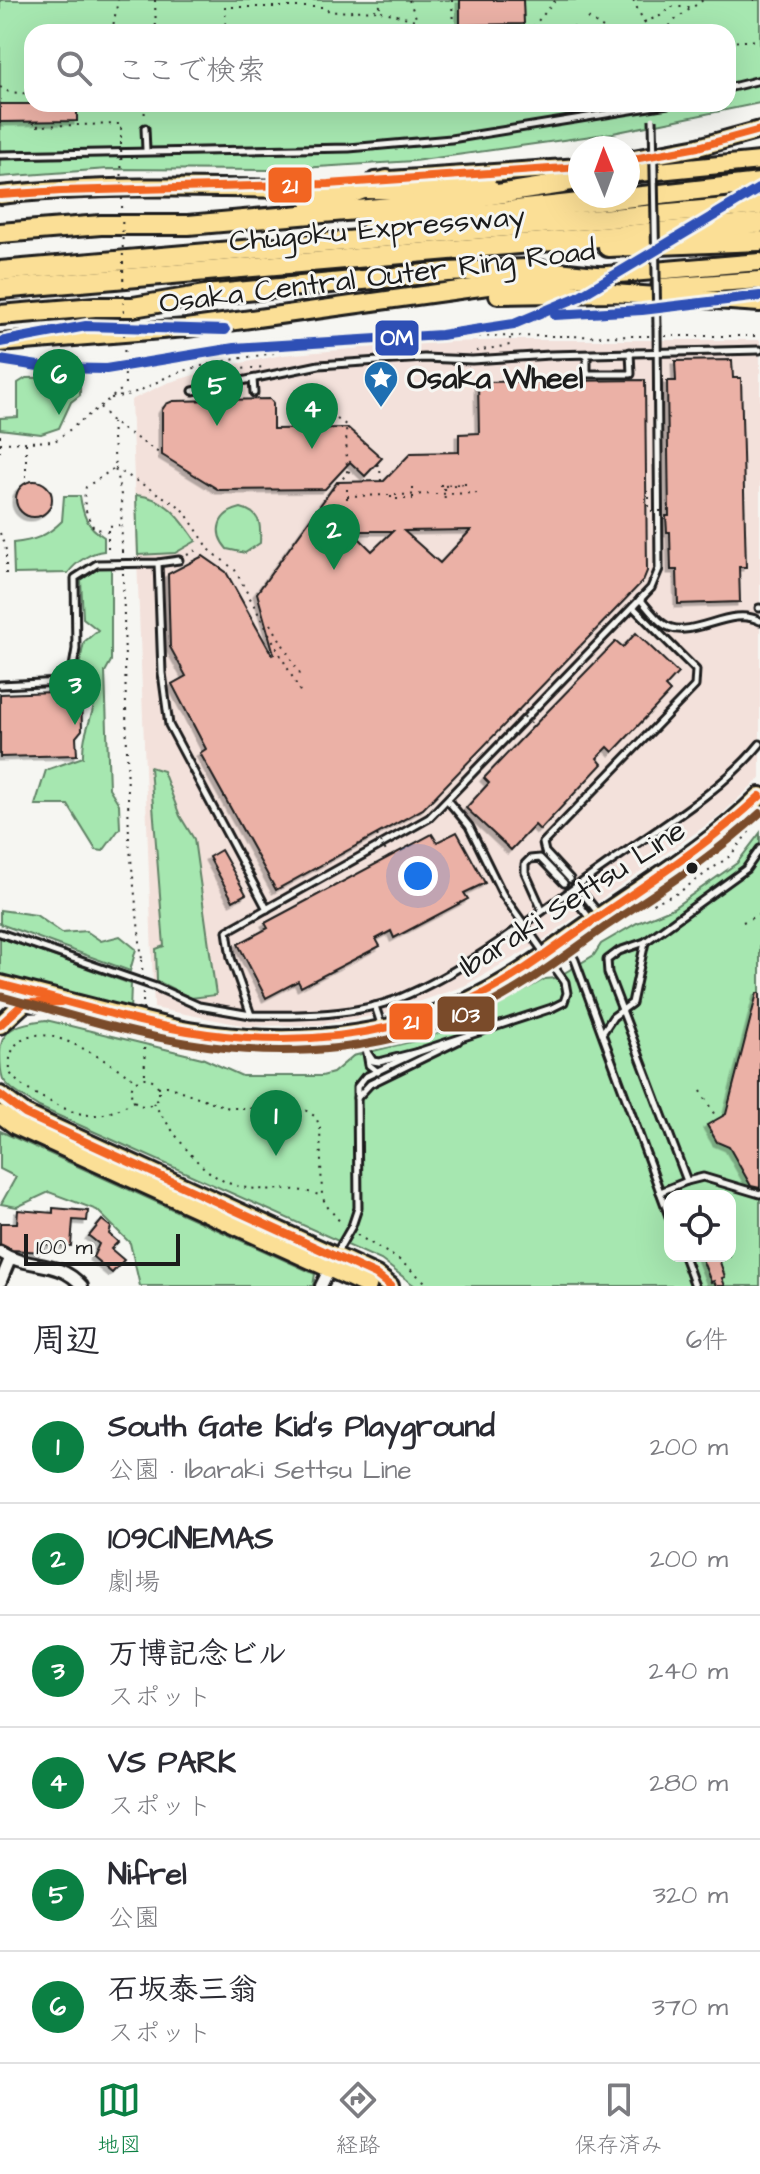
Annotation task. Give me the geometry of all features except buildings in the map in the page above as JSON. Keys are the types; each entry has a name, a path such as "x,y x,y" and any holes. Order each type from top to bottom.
{"highway":[{"path":"0,233 310,204 387,180"},
{"path":"101,225 188,225 446,202 568,182"},
{"path":"84,263 257,238 760,183"},
{"path":"0,271 760,205"},
{"name":"Chūgoku Expressway","path":"0,289 760,223"},
{"path":"274,266 341,267 589,248 760,241"},
{"path":"0,315 133,307 205,295 447,272 527,269 607,277"}],"main road":[{"path":"640,158 698,147 760,130"},
{"path":"640,173 760,161"},
{"path":"241,188 568,168"},
{"path":"0,195 86,189 241,188 414,192 568,182"},
{"name":"Osaka Central Outer Ring Road","path":"0,343 186,328 502,284 760,262"},
{"path":"607,277 667,287 760,280"},
{"path":"399,297 613,293 760,303"},
{"name":"Ibaraki Settsu Line","path":"0,984 192,1032 237,1037 308,1038 383,1030 469,1000 509,978 686,858 740,816 760,796"},
{"name":"Ibaraki Settsu Line","path":"0,1025 24,1003 71,1002"},
{"path":"0,1095 25,1114 333,1262 368,1286"},
{"path":"0,1114 16,1126 333,1262 376,1275 390,1286"}],"street":[{"path":"0,1252 10,1259 47,1264 73,1276 82,1286"},
{"path":"0,1283 10,1259"},
{"path":"321,1286 333,1262"}],"lane":[{"path":"736,86 760,80"},
{"path":"0,155 349,148 451,139 611,112"},
{"path":"251,1015 231,958 227,931 429,818 651,588 659,569 653,112"},
{"path":"145,128 146,150"},
{"path":"193,391 319,365 424,358 472,360 630,352 760,350"},
{"path":"587,355 587,374 631,374 630,352"},
{"path":"253,379 254,393"},
{"path":"0,685 62,682 73,667 76,649 75,578 97,564 179,560"},
{"path":"158,563 162,673 169,725 267,909"},
{"path":"640,599 662,624 675,629 692,628 731,616 760,621"},
{"path":"542,910 525,872 525,864 530,859 540,858 567,881 545,852 543,843 695,686 696,670 633,607"},
{"path":"0,933 156,987 199,1006 251,1015 323,1013 375,1006 403,997 458,968 706,793 760,744"},
{"path":"333,1262 358,1208 356,1099 357,1087 365,1077 418,1052 552,1008 564,1002 567,993 565,982 503,895 469,826 448,801"},
{"path":"687,1181 608,973 607,960 619,951 645,942 746,869 760,849"},
{"path":"583,894 596,918"},
{"path":"575,899 596,918"},
{"path":"564,941 575,960 664,1203"},
{"path":"602,1033 613,1017 632,1003 645,942"},
{"path":"375,1006 383,1030"},
{"path":"363,1034 369,1065 376,1071 388,1074"},
{"path":"356,1099 370,1084 470,1035"},
{"path":"367,1052 373,1061 379,1062 418,1052"},
{"path":"660,1192 703,1177 760,1194"},
{"path":"686,1262 695,1286"}],"path":[{"path":"114,24 118,0"},
{"path":"155,0 156,24"},
{"path":"270,0 270,6"},
{"path":"324,0 324,7"},
{"path":"379,10 381,0"},
{"path":"409,0 420,24"},
{"path":"452,0 453,24"},
{"path":"535,24 556,0"},
{"path":"633,0 644,22 660,16 670,7 693,7"},
{"path":"671,24 703,0"},
{"path":"753,0 760,0"},
{"path":"226,24 225,7 270,6 324,7 330,12 379,10 419,21"},
{"path":"588,18 597,24"},
{"path":"736,42 760,40"},
{"path":"0,87 9,92"},
{"path":"0,94 24,93"},
{"path":"144,112 145,128"},
{"path":"1,443 55,441 125,387 121,124 33,126 34,122"},
{"path":"111,398 135,394 168,377 222,363 282,351 343,344 510,337 760,336"},
{"path":"472,360 472,352 510,345 510,337"},
{"path":"222,363 226,370 278,366 278,374"},
{"path":"99,406 112,422 162,455"},
{"path":"337,419 346,425 347,474"},
{"path":"112,422 115,468 121,495 129,840 142,960 145,1077"},
{"path":"0,435 0,452"},
{"path":"25,442 26,477"},
{"path":"377,464 381,481"},
{"path":"332,490 354,466"},
{"path":"108,532 94,528 88,518 84,495 86,487 115,468"},
{"path":"115,468 182,508 210,550 235,570 302,695"},
{"path":"445,501 441,487 466,486"},
{"path":"381,488 381,496"},
{"path":"391,496 391,499 413,500 413,488"},
{"path":"347,489 347,503"},
{"path":"646,492 649,492 649,511 669,511"},
{"path":"347,496 481,493"},
{"path":"108,548 108,526 122,525"},
{"path":"0,533 6,550 6,574"},
{"path":"179,560 200,548"},
{"path":"270,624 301,678"},
{"path":"518,711 534,726"},
{"path":"582,948 634,911 678,893 730,856 760,818"},
{"path":"377,835 389,857"},
{"path":"743,922 760,914"},
{"path":"134,1101 115,1113 88,1117 67,1111 19,1086 10,1073 11,1053 24,1039 42,1033 60,1037 137,1080"},
{"path":"145,1077 153,1080 158,1087 159,1096 153,1103 143,1106 134,1101 132,1086 137,1080 145,1077"},
{"path":"158,1087 167,1086 229,1108 302,1108 316,1117 320,1128 322,1196 335,1217 349,1230 398,1259 430,1286"},
{"path":"701,1091 717,1119"},
{"path":"153,1103 199,1164 216,1178 248,1188 300,1188 322,1196"}],"shaded area":[{"path":"760,340 760,778 721,815 534,946 464,986 385,1014 318,1025 247,1026 154,1008 131,400 167,383 221,367 282,355 422,343"}],"green space":[{"path":"0,0 760,0 760,103 736,108 736,24 24,24 24,112 716,112 613,133 568,136 568,139 414,161 269,170 108,169 0,177"},
{"path":"80,377 80,395 71,402 59,428 41,434 0,429 0,418 18,417 18,383 26,378"},
{"path":"136,495 164,504 196,541 175,553 138,555"},
{"path":"64,496 80,496 86,520 104,537 104,551 84,558 68,573 14,574 13,543 40,537 62,521"},
{"path":"241,508 253,513 260,531 260,543 245,553 227,549 219,530 227,514"},
{"path":"99,568 111,568 111,661 105,672 109,788 119,804 120,828 103,851 96,850 68,805 35,805 46,770 83,757 84,740 96,693 76,681 84,642 98,630 83,618 81,580"},
{"path":"150,767 163,771 180,816 194,839 216,995 191,998 157,981 156,949 164,946"},
{"path":"760,833 760,1286 415,1286 381,1260 39,1107 10,1087 2,1076 0,1054 4,1037 21,1025 46,1020 202,1058 242,1076 322,1076 333,1073 353,1056 426,1038 480,1016 545,979 556,978 594,955 601,944 637,923 673,908 737,863"},
{"path":"0,910 36,915 62,933 86,931 101,941 120,936 136,949 130,971 0,924"},
{"path":"0,937 131,984 130,1013 0,976"},
{"path":"0,1131 315,1274 313,1286 140,1286 130,1243 97,1210 49,1192 17,1207 1,1204 16,1177 0,1169"}],"transit line":[{"name":"21","path":"640,158 698,147 760,130"},
{"name":"21","path":"0,195 328,184 568,168"},
{"name":"OM","path":"0,360 51,368 106,369 234,348 441,335 514,324 578,297 760,188"},
{"name":"OM","path":"555,315 642,310 760,296"},
{"name":"OM","path":"0,342 86,326 225,330"},
{"name":"21","path":"0,984 141,1021 225,1036 263,1039 339,1036 414,1021 450,1009 514,976 682,859 760,796"},
{"name":"103","path":"0,996 141,1034 226,1048 303,1051 380,1041 454,1020 519,987 704,859 760,813"},
{"name":"21","path":"0,1025 24,1003 61,1002"},
{"name":"21","path":"0,1095 25,1114 376,1275 390,1286"}],"place":[{"name":"Osaka Wheel","path":"381,409"},
{"name":"石坂泰三翁","path":"59,415"},
{"name":"Nifrel","path":"217,426"},
{"name":"VS PARK","path":"312,449"},
{"name":"109CINEMAS","path":"334,570"},
{"name":"万博記念ビル","path":"75,725"},
{"name":"South Gate Kid's Playground","path":"276,1156"}]}
